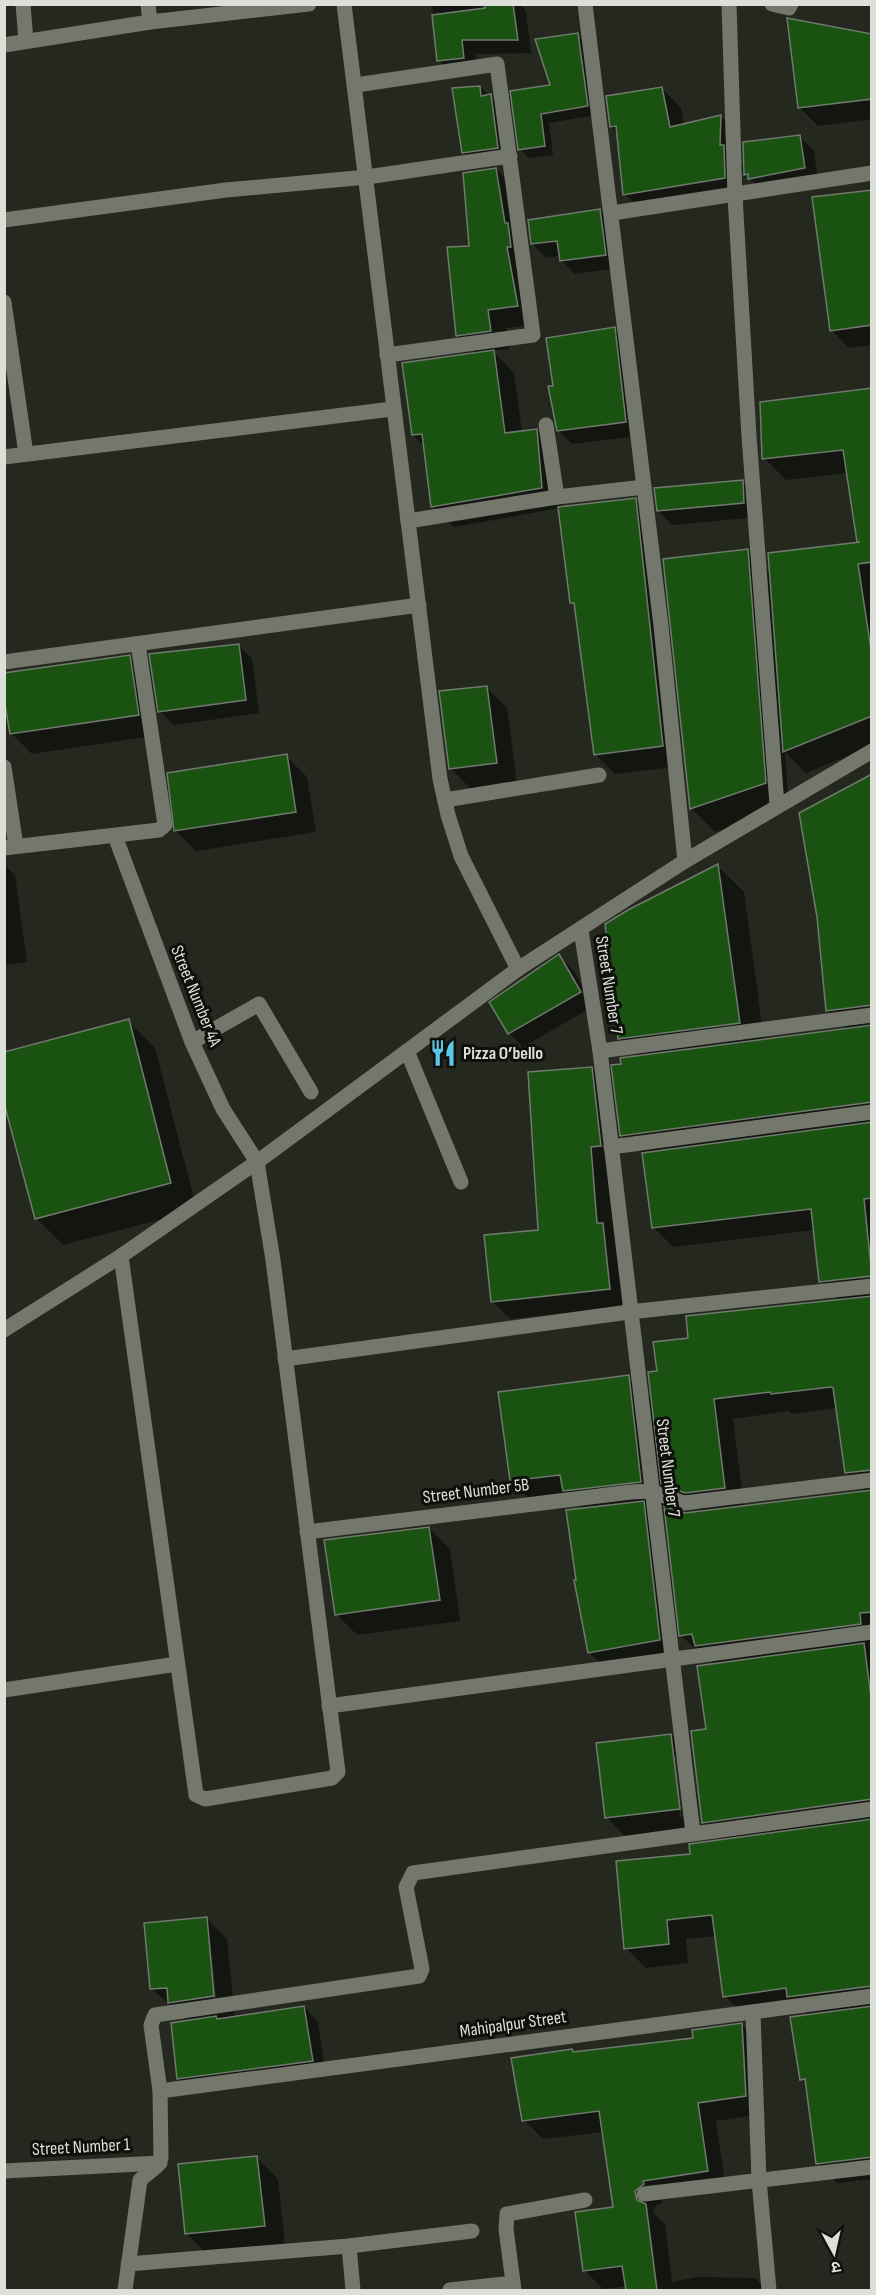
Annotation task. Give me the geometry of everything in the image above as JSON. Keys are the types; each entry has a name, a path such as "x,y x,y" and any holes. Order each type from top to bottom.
{"street":[{"path":"23,4 26,41"},
{"path":"148,4 150,22"},
{"path":"4,45 150,22 309,4"},
{"path":"344,4 367,177 392,410 445,800 461,856 518,969"},
{"path":"585,4 644,487 685,861"},
{"path":"729,4 735,196 749,436 777,805"},
{"path":"771,4 789,8 791,4"},
{"path":"356,85 497,64 533,335 387,355"},
{"path":"4,220 226,190 367,177 510,156"},
{"path":"612,213 735,196 872,173"},
{"path":"4,302 26,454"},
{"path":"4,457 392,410"},
{"path":"546,425 557,497"},
{"path":"408,521 557,497 644,487"},
{"path":"4,662 418,605"},
{"path":"4,767 10,847 159,830 165,825 138,644"},
{"path":"4,1330 120,1256 257,1162 518,969 685,861 872,751"},
{"path":"445,800 599,775"},
{"name":"Street Number 4A","path":"116,836 192,1042 223,1109 257,1162"},
{"name":"Street Number 7","path":"581,930 600,1051 629,1312 693,1833"},
{"path":"192,1042 259,1004 311,1092"},
{"path":"600,1051 872,1015"},
{"path":"407,1051 461,1182"},
{"path":"611,1147 872,1113"},
{"path":"120,1256 195,1791 201,1799 337,1776 273,1260 257,1162"},
{"path":"285,1359 629,1312 872,1286"},
{"path":"651,1491 684,1503 872,1480"},
{"name":"Street Number 5B","path":"307,1532 651,1491"},
{"path":"329,1706 872,1632"},
{"path":"4,1690 177,1664"},
{"path":"125,2290 140,2180 160,2163 160,2091 151,2025 155,2015 419,1976 422,1970 406,1887 413,1873 872,1809"},
{"name":"Mahipalpur Street","path":"160,2091 872,1996"},
{"path":"753,2013 759,2180 769,2290"},
{"name":"Street Number 1","path":"4,2171 160,2163"},
{"path":"644,2194 872,2167"},
{"path":"450,2290 514,2287 506,2229 507,2214 585,2200"},
{"path":"128,2264 349,2246 472,2231"},
{"path":"349,2246 353,2290"}],"building":[{"path":"484,4 513,4 518,40 462,40 464,58 437,61 432,15 485,8"},
{"path":"787,18 872,34 872,99 798,108"},
{"path":"578,33 588,106 541,114 545,146 518,150 510,91 550,85 535,39"},
{"path":"480,86 481,96 491,94 498,148 462,153 452,88"},
{"path":"662,87 670,127 721,115 720,145 724,145 725,178 623,195 616,126 610,127 606,96"},
{"path":"800,135 805,168 748,179 748,174 744,175 743,142"},
{"path":"496,168 505,223 508,223 511,247 507,247 518,306 488,310 491,331 456,336 447,247 469,246 463,173"},
{"path":"872,190 872,325 830,331 812,197"},
{"path":"600,209 606,255 560,261 557,241 531,244 528,220"},
{"path":"615,327 626,422 557,431 548,386 553,386 546,338"},
{"path":"494,350 505,433 537,429 542,488 431,507 422,434 412,435 402,363"},
{"path":"872,388 872,562 858,564 872,656 872,716 783,752 768,553 860,542 857,542 843,450 762,459 760,402"},
{"path":"743,480 744,503 657,511 654,488"},
{"path":"636,498 663,746 594,755 574,603 570,603 558,507"},
{"path":"748,549 766,783 690,809 663,559"},
{"path":"239,644 246,700 158,712 149,654"},
{"path":"130,655 139,715 10,734 4,699 4,673"},
{"path":"487,686 497,763 449,769 439,691"},
{"path":"287,754 296,812 174,831 167,773"},
{"path":"872,774 872,1005 826,1011 817,917 799,813"},
{"path":"718,864 740,1023 618,1039 605,924"},
{"path":"559,954 581,992 508,1034 489,1002"},
{"path":"129,1019 171,1183 35,1219 4,1103 4,1052"},
{"path":"872,1025 872,1102 620,1136 611,1065 621,1064 620,1058"},
{"path":"592,1067 601,1146 591,1147 597,1223 603,1223 610,1289 491,1302 484,1235 538,1230 528,1072"},
{"path":"872,1122 872,1198 864,1199 872,1276 819,1282 811,1209 652,1228 642,1153"},
{"path":"872,1296 872,1470 845,1473 833,1388 831,1387 714,1399 725,1488 685,1493 661,1484 648,1372 657,1371 653,1342 688,1338 686,1316"},
{"path":"629,1375 641,1482 563,1491 560,1475 510,1481 498,1392"},
{"path":"872,1490 872,1612 860,1613 861,1624 695,1646 692,1634 679,1636 664,1506 685,1513"},
{"path":"644,1501 660,1640 588,1653 574,1580 576,1580 566,1510"},
{"path":"429,1527 440,1600 335,1615 324,1540"},
{"path":"864,1643 872,1705 872,1799 702,1823 691,1731 706,1729 697,1666"},
{"path":"671,1734 680,1809 605,1818 596,1743"},
{"path":"872,1819 872,1986 787,1997 786,1988 723,1997 712,1915 667,1920 669,1944 624,1949 616,1861 690,1854 689,1844"},
{"path":"207,1917 214,1996 168,2003 167,1988 150,1989 144,1923"},
{"path":"304,2006 313,2061 177,2079 171,2023 216,2016 217,2019"},
{"path":"872,2006 872,2157 816,2164 805,2079 800,2080 790,2017"},
{"path":"742,2023 746,2096 698,2103 708,2171 643,2181 644,2184 635,2191 637,2200 646,2204 657,2290 626,2290 622,2266 583,2271 575,2212 613,2207 599,2111 522,2121 511,2058 572,2049 573,2052 693,2038 692,2030"},
{"path":"257,2156 265,2226 185,2234 178,2164"}],"place":[{"name":"Pizza O’bello","path":"443,1053"}]}
